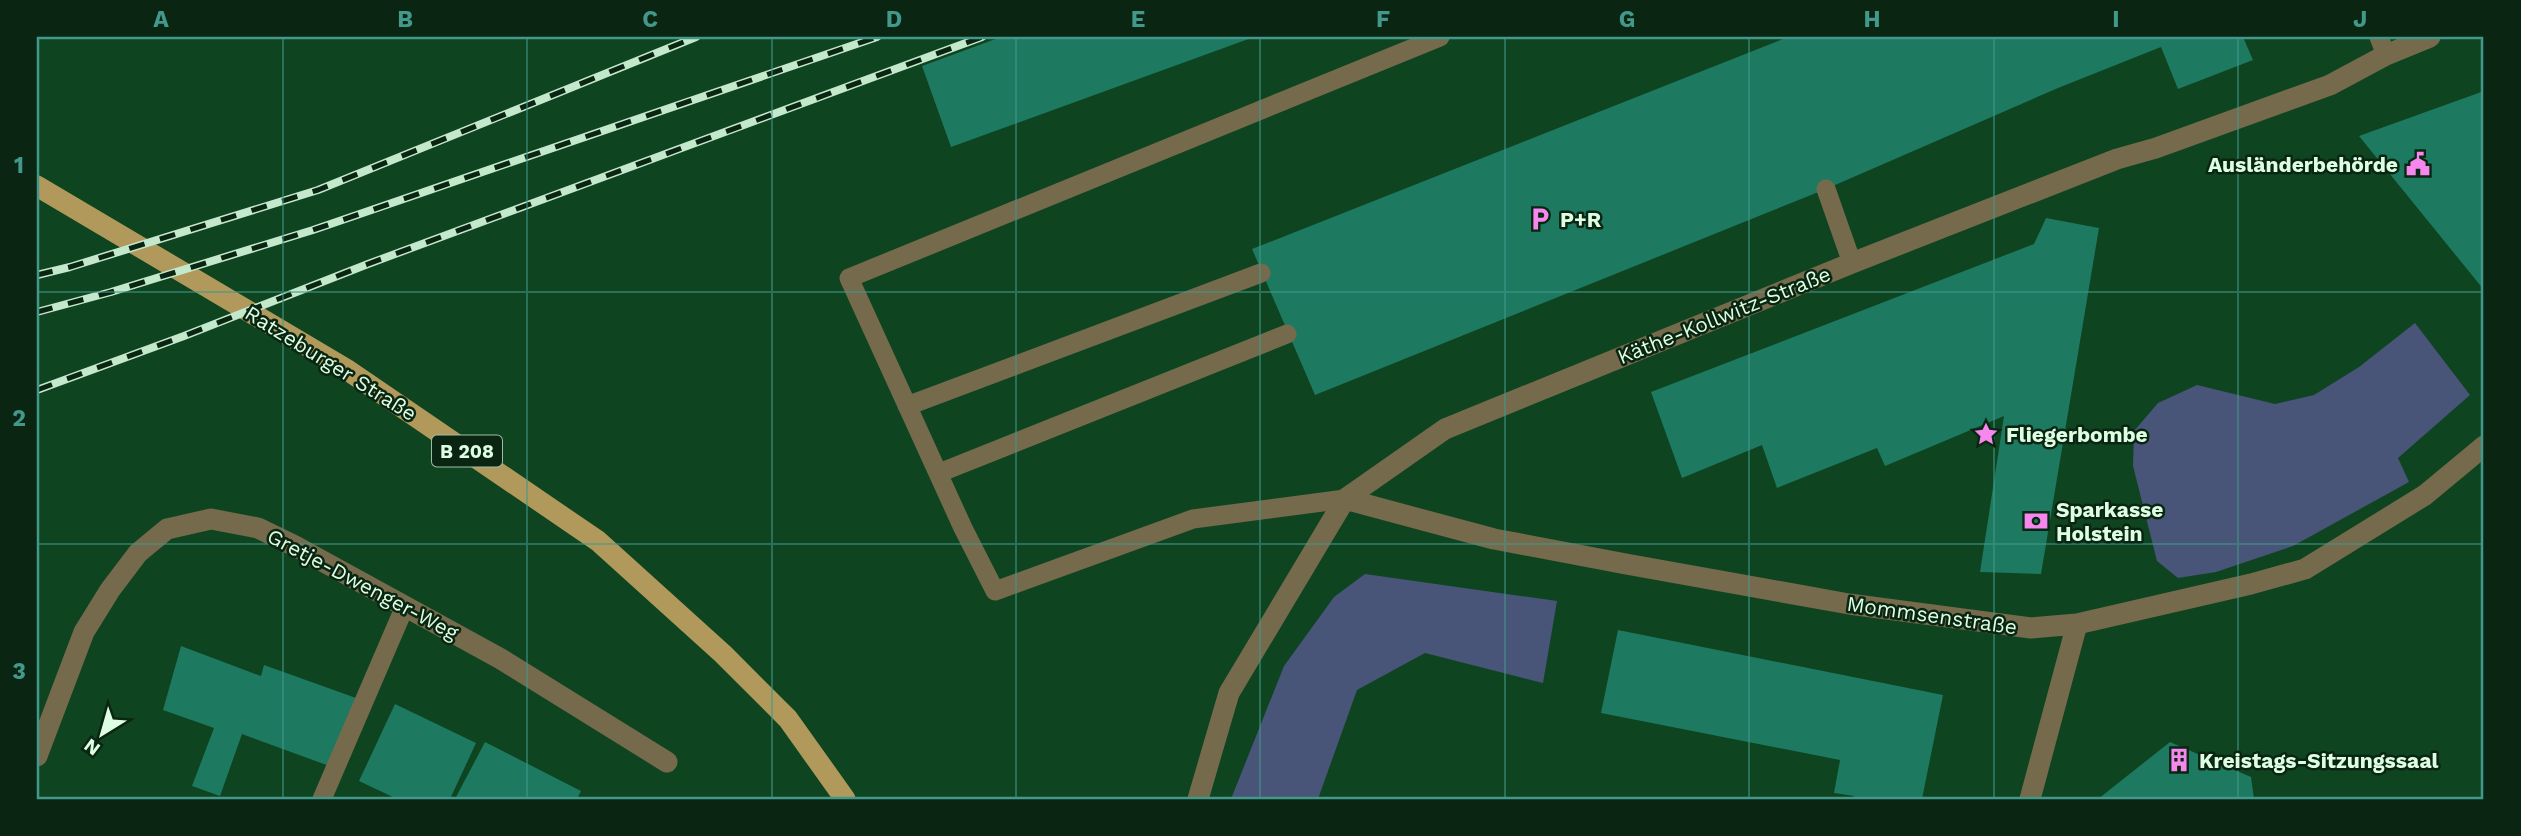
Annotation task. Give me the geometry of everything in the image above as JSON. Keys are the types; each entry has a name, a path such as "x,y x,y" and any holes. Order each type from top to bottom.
{"main road":[{"name":"Ratzeburger Straße","path":"37,186 346,369 598,541 723,653 788,719 845,799"}],"street":[{"name":"Käthe-Kollwitz-Straße","path":"1198,799 1229,692 1345,499 1445,429 1852,263 2117,159 2156,148 2330,85 2382,46 2430,37"},
{"name":"Mommsenstraße","path":"1345,499 1494,539 1849,604 2031,628 2077,624 2305,569 2425,495 2484,448"},
{"name":"Gretje-Dwenger-Weg","path":"37,756 84,632 110,590 138,553 167,529 211,519 258,528 405,606 501,659 667,762"},
{"path":"2030,799 2077,624"}],"lane":[{"path":"1345,499 1193,519 995,591 849,278 1440,37"},
{"path":"1826,189 1852,263"},
{"path":"907,407 1261,273"},
{"path":"939,473 1287,334"},
{"path":"322,799 405,606"}],"shaded area":[{"path":"2415,323 2470,395 2398,458 2409,482 2293,546 2216,572 2178,578 2157,561 2133,466 2134,431 2158,403 2197,385 2275,404 2314,395 2359,367"},
{"path":"1365,574 1557,601 1543,683 1425,653 1357,690 1318,799 1231,799 1284,666 1334,597"}],"building":[{"path":"1001,37 1254,37 951,147 922,66"},
{"name":"P+R","path":"1788,37 2243,37 2253,60 2178,89 2161,47 2058,88 1826,189 1315,395 1252,249"},
{"path":"2484,91 2484,290 2359,136"},
{"path":"2046,218 2099,228 2041,574 1980,572 2004,416 1885,466 1877,448 1777,488 1762,445 1682,478 1651,392 2034,244"},
{"path":"1618,630 1943,695 1922,799 1853,799 1854,796 1834,793 1840,760 1601,713"},
{"path":"181,646 261,676 264,665 356,698 332,767 242,734 220,796 192,786 214,728 163,710"},
{"path":"395,704 476,743 450,799 397,799 359,781"},
{"path":"485,742 581,791 577,799 455,799"},
{"name":"Kreistags-Sitzungssaal","path":"2170,742 2251,777 2254,799 2098,799"}],"railway":[{"path":"37,275 318,190 696,37"},
{"path":"37,312 313,230 877,37"},
{"path":"37,390 368,264 982,37"}],"place":[{"name":"Ausländerbehörde","path":"2418,164"},
{"name":"P+R","path":"1540,219"},
{"name":"Fliegerbombe","path":"1986,434"},
{"name":"Sparkasse Holstein","path":"2036,521"},
{"name":"Kreistags-Sitzungssaal","path":"2179,760"}]}
